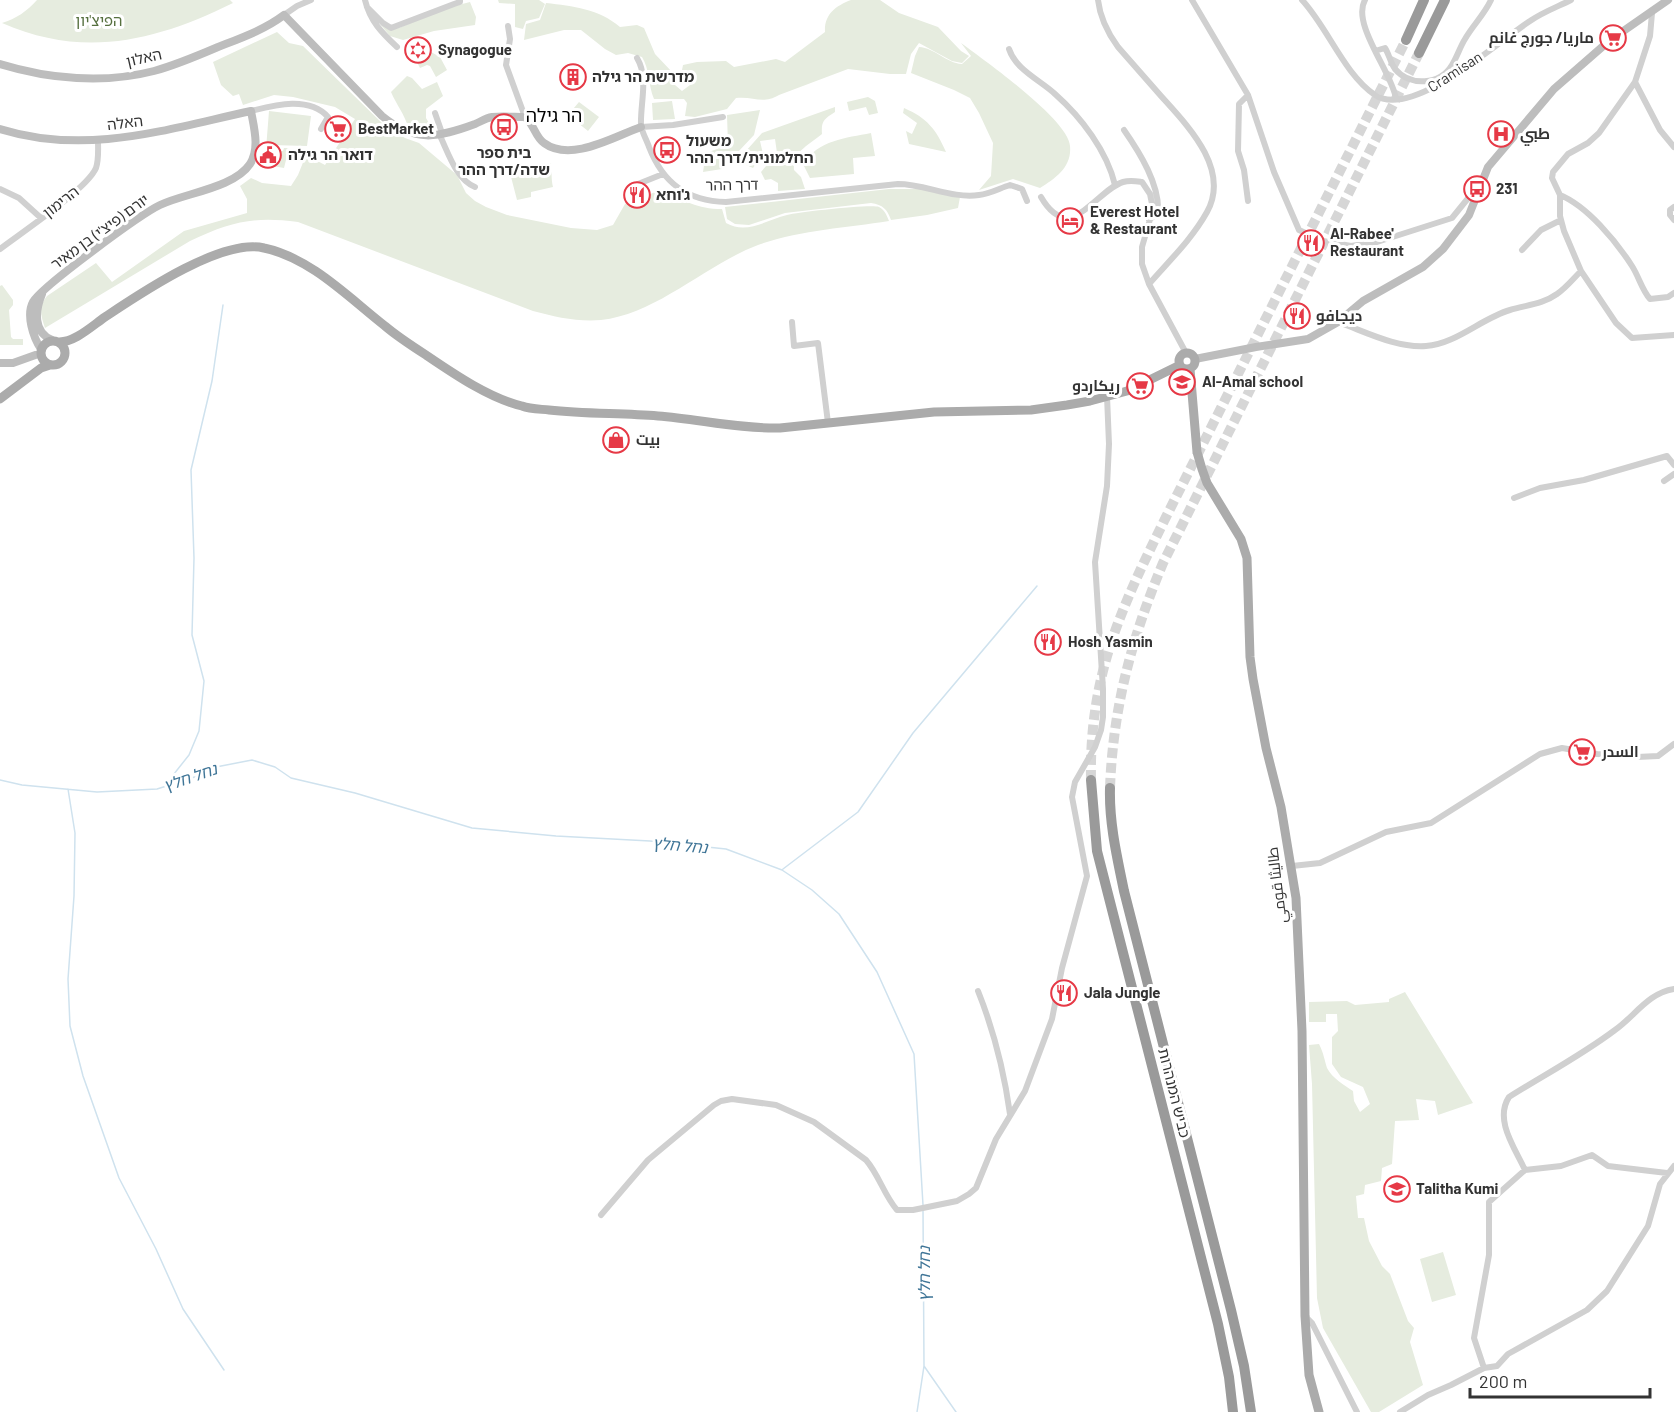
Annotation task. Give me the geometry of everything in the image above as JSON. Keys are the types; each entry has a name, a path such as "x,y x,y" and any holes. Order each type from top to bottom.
{"highway":[{"path":"1406,39 1424,0"},
{"path":"1419,53 1445,0"},
{"name":"כביש המנהרות","path":"1091,780 1097,851 1218,1324 1229,1377 1233,1412"},
{"name":"כביש המנהרות","path":"1110,788 1115,848 1124,891 1232,1310 1251,1412"}],"main road":[{"path":"0,394 32,368 45,343 58,344 81,334 117,309 207,257 225,250 248,246 283,254 310,268 387,328 483,390 522,406 566,412 658,416 757,429 888,415 946,411 1031,410 1090,401 1127,391 1180,366"},
{"path":"0,399 41,368 63,360 58,344"},
{"path":"41,353 50,365"},
{"path":"1186,353 1191,354 1195,359 1195,364 1190,369 1180,366 1180,357 1186,353"},
{"name":"طاليثا قومي","path":"1190,369 1197,452 1207,483 1241,539 1247,558 1250,657 1253,679 1292,866 1296,898 1301,1020 1305,1316 1309,1375 1319,1412"}],"street":[{"path":"311,0 284,15 324,58 391,123 423,137 442,134 490,117 525,117"},
{"path":"366,3 383,23 391,28 460,2 460,0"},
{"path":"1098,0 1108,33 1200,143 1210,163 1213,178 1213,196 1208,211 1193,233 1149,284"},
{"path":"1192,0 1248,95 1274,172 1299,230 1323,241 1351,246 1377,242 1452,218 1481,182"},
{"path":"1302,0 1316,15 1348,66 1365,86 1376,96 1396,99 1361,12 1365,0"},
{"path":"1375,51 1385,48 1396,70 1415,81 1423,82 1440,76 1453,65 1462,43 1486,12 1491,0"},
{"name":"Cramisan","path":"1396,99 1410,98 1445,81 1530,20 1571,0"},
{"path":"1195,359 1256,346 1308,339 1338,322 1363,301 1423,267 1443,249 1469,215 1488,167 1554,89 1609,41 1668,0"},
{"path":"366,3 374,22 383,35 397,47"},
{"path":"1652,13 1650,36 1635,82 1599,133 1588,143 1568,153 1553,172 1552,178 1560,195 1564,231 1581,272 1616,323 1632,338 1674,335"},
{"name":"האלון","path":"0,64 33,74 57,77 129,76 153,71 188,59 258,31 284,15"},
{"path":"508,26 510,39 506,65 511,83 525,117 544,144 565,150 581,149 641,127 673,125 723,117"},
{"path":"1009,49 1019,65 1055,93 1075,115 1100,149 1111,170 1115,185"},
{"path":"637,58 644,80 641,98 641,127"},
{"path":"1635,82 1660,130 1674,147"},
{"path":"1248,95 1239,104 1238,151 1244,170 1248,201"},
{"path":"251,111 284,104 312,107 328,117 321,129"},
{"name":"האלה","path":"0,129 56,139 125,139 251,111"},
{"name":"יורם (פיצ'י) בן מאיר","path":"41,353 32,326 31,308 36,297 151,210 239,175 249,166 255,155 255,130 251,111"},
{"path":"435,113 442,134 441,138 456,169 466,182 475,187"},
{"name":"דרך ההר","path":"641,127 663,174 689,195 711,201 726,202 898,184 972,196 991,193 1010,185 1022,189 1027,201"},
{"path":"1124,130 1150,177 1158,201 1158,213 1148,221"},
{"name":"הרימון","path":"0,249 73,194 91,176 96,167 98,140"},
{"path":"638,184 663,174"},
{"path":"1041,197 1047,208 1058,215 1072,216 1087,210 1115,185 1134,180 1142,182 1150,194 1153,209 1142,247 1142,264 1149,284 1186,353"},
{"path":"0,189 19,198 41,218"},
{"path":"1560,195 1574,200 1610,237 1632,267 1650,299 1668,297 1674,293"},
{"path":"1674,207 1670,210 1670,215 1674,220"},
{"path":"1522,250 1541,230 1561,220"},
{"path":"1338,322 1388,340 1427,346 1452,338 1495,315 1511,309 1536,305 1557,294 1581,272"},
{"name":"יורם (פיצ'י) בן מאיר","path":"47,287 38,303 36,316 40,331 45,337 58,344"},
{"path":"792,322 794,346 818,343 828,423"},
{"path":"0,363 13,363 41,353"},
{"path":"601,1215 648,1160 721,1101 732,1099 776,1106 814,1122 866,1160 897,1210 913,1210 957,1201 969,1194 982,1177 988,1156 1025,1091 1052,1019 1062,968 1086,882 1080,836 1071,802 1075,782 1095,747 1103,717 1095,562 1099,527 1106,501 1109,444 1107,396"},
{"path":"1514,498 1540,488 1584,480 1667,456 1674,465"},
{"path":"1664,481 1674,474"},
{"path":"1292,866 1320,863 1386,832 1431,823 1540,754 1562,748 1597,754 1658,756 1674,744"},
{"path":"1525,1170 1507,1133 1503,1115 1504,1104 1509,1097 1615,1030 1651,998 1662,991 1674,989"},
{"path":"978,991 999,1054 1010,1114"},
{"path":"1484,1368 1474,1338 1489,1256 1489,1202 1525,1170 1561,1166 1592,1155 1608,1166 1667,1173"},
{"path":"1400,1412 1428,1395 1484,1368 1497,1366 1508,1354 1587,1310 1602,1297 1648,1226 1660,1184 1674,1166"},
{"path":"1305,1316 1311,1323 1358,1412"}],"green space":[{"name":"הפיצ'יון","path":"37,0 230,0 233,3 148,36 91,43 32,34 2,23 21,14"},
{"path":"498,0 539,0 545,4 539,18 526,21 523,29 515,27 515,4 499,3"},
{"path":"851,0 880,0 899,13 938,27 961,51 969,56 962,63 952,61 919,43 911,54 906,74 848,69 773,98 763,100 736,98 727,109 695,117 685,116 687,103 684,99 654,99 642,57 628,53 616,55 581,30 564,30 524,40 526,24 540,20 546,3 594,12 620,27 637,25 644,28 655,54 673,73 675,85 682,91 690,85 681,75 683,65 726,61 734,67 776,59 785,62 825,32 826,21 832,12"},
{"path":"470,2 476,17 475,25 434,31 403,40 390,36 380,24 391,29 399,28 443,9"},
{"path":"277,32 289,43 303,46 384,125 405,138 419,143 457,175 466,193 475,201 507,215 571,228 597,230 613,225 625,204 663,189 698,206 722,209 726,223 741,228 794,214 873,206 884,211 889,221 806,233 758,245 719,264 642,309 601,320 584,320 533,311 298,222 255,220 217,229 190,241 45,328 41,308 47,296 96,263 112,282 184,231 247,213 247,199 240,186 251,178 262,183 291,186 306,155 325,165 355,119 335,107 293,97 274,95 243,105 239,94 233,96 221,85 213,62"},
{"path":"961,43 1024,91 1056,121 1066,135 1070,153 1066,166 1057,176 1040,188 1013,179 979,190 991,176 993,143 979,113 970,98 911,73 919,47 962,64 971,56"},
{"path":"431,52 440,57 447,70 436,77 430,66 420,68 416,60"},
{"path":"407,76 422,89 437,82 443,96 426,109 426,118 434,132 408,127 391,92"},
{"path":"868,97 875,101 878,113 869,115 866,107 849,111 847,102"},
{"path":"672,101 675,119 653,120 652,103"},
{"path":"579,102 599,117 588,131 568,115"},
{"path":"835,107 835,112 823,123 822,134 803,149 796,158 794,170 801,177 805,189 778,191 778,183 771,179 765,180 761,172 777,153 775,139 760,141 763,154 753,168 737,161 762,133"},
{"path":"904,108 930,125 946,152 909,144 906,131 912,134 917,123 903,113"},
{"path":"760,110 754,135 722,169 703,172 706,153 728,145 727,115"},
{"path":"269,111 311,116 307,146 271,145 278,147 278,151 289,148 284,168 261,164 264,159 270,160 272,151 266,149"},
{"path":"871,133 875,156 853,158 854,174 810,178 803,164 816,150 833,141"},
{"path":"551,163 553,187 531,192 531,197 517,200 510,173"},
{"path":"889,189 928,189 960,197 958,208 891,220 884,208 871,203 785,213 749,225 735,224 727,219 725,207"},
{"path":"2,285 13,300 13,305 9,310 11,337 23,339 23,345 0,345 0,286"},
{"path":"1405,992 1473,1103 1438,1115 1435,1101 1416,1099 1419,1120 1395,1121 1392,1164 1382,1168 1381,1181 1365,1185 1364,1194 1356,1196 1358,1218 1364,1218 1369,1241 1382,1266 1390,1274 1408,1321 1414,1328 1410,1342 1423,1385 1379,1412 1371,1412 1323,1328 1317,1298 1309,1045 1319,1044 1329,1072 1353,1091 1354,1101 1360,1112 1370,1104 1363,1087 1341,1077 1332,1064 1332,1037 1338,1031 1337,1014 1326,1014 1326,1022 1309,1022 1309,1002 1347,1001 1355,1005 1389,1002 1389,999"},
{"path":"1443,1252 1456,1295 1432,1302 1420,1259"}],"waterway":[{"path":"166,784 189,755 199,731 204,681 192,635 194,558 191,470 212,381 223,305"},
{"path":"783,869 858,812 913,733 1037,586"},
{"name":"נחל חלץ","path":"0,780 22,785 97,792 157,789 192,778 216,767 252,760 275,767 291,778 355,793 472,828 726,849 782,870 812,890 839,914 877,972 914,1054 923,1205"},
{"path":"68,789 75,833 74,896 68,979 70,1026 83,1076 119,1178 156,1249 183,1309 224,1370"},
{"name":"נחל חלץ","path":"917,1412 924,1366 923,1209"},
{"path":"924,1366 956,1412"}],"tunnel":[{"path":"1091,780 1092,743 1102,675 1111,644 1135,582 1406,40"},
{"path":"1110,788 1115,729 1126,673 1142,618 1163,563 1419,53"}],"place":[{"name":"ماريا/ جورج غانم","path":"1613,38"},
{"name":"Synagogue","path":"418,50"},
{"name":"מדרשת הר גילה","path":"573,77"},
{"name":"בית ספר שדה/דרך ההר","path":"504,127"},
{"name":"BestMarket","path":"338,129"},
{"name":"طبي","path":"1501,134"},
{"name":"משעול החלמונית/דרך ההר","path":"667,150"},
{"name":"דואר הר גילה","path":"268,155"},
{"name":"231","path":"1477,189"},
{"name":"ג'וחא","path":"637,195"},
{"name":"Everest Hotel & Restaurant","path":"1070,221"},
{"name":"Al-Rabee' Restaurant","path":"1311,243"},
{"name":"ديجافو","path":"1297,316"},
{"name":"Al-Amal school","path":"1182,382"},
{"name":"ريكاردو","path":"1140,386"},
{"name":"بيت","path":"616,440"},
{"name":"Hosh Yasmin","path":"1048,642"},
{"name":"السدر","path":"1582,752"},
{"name":"Jala Jungle","path":"1064,993"},
{"name":"Talitha Kumi","path":"1397,1189"}],"district":[{"name":"הר גילה","path":"554,116"}]}
